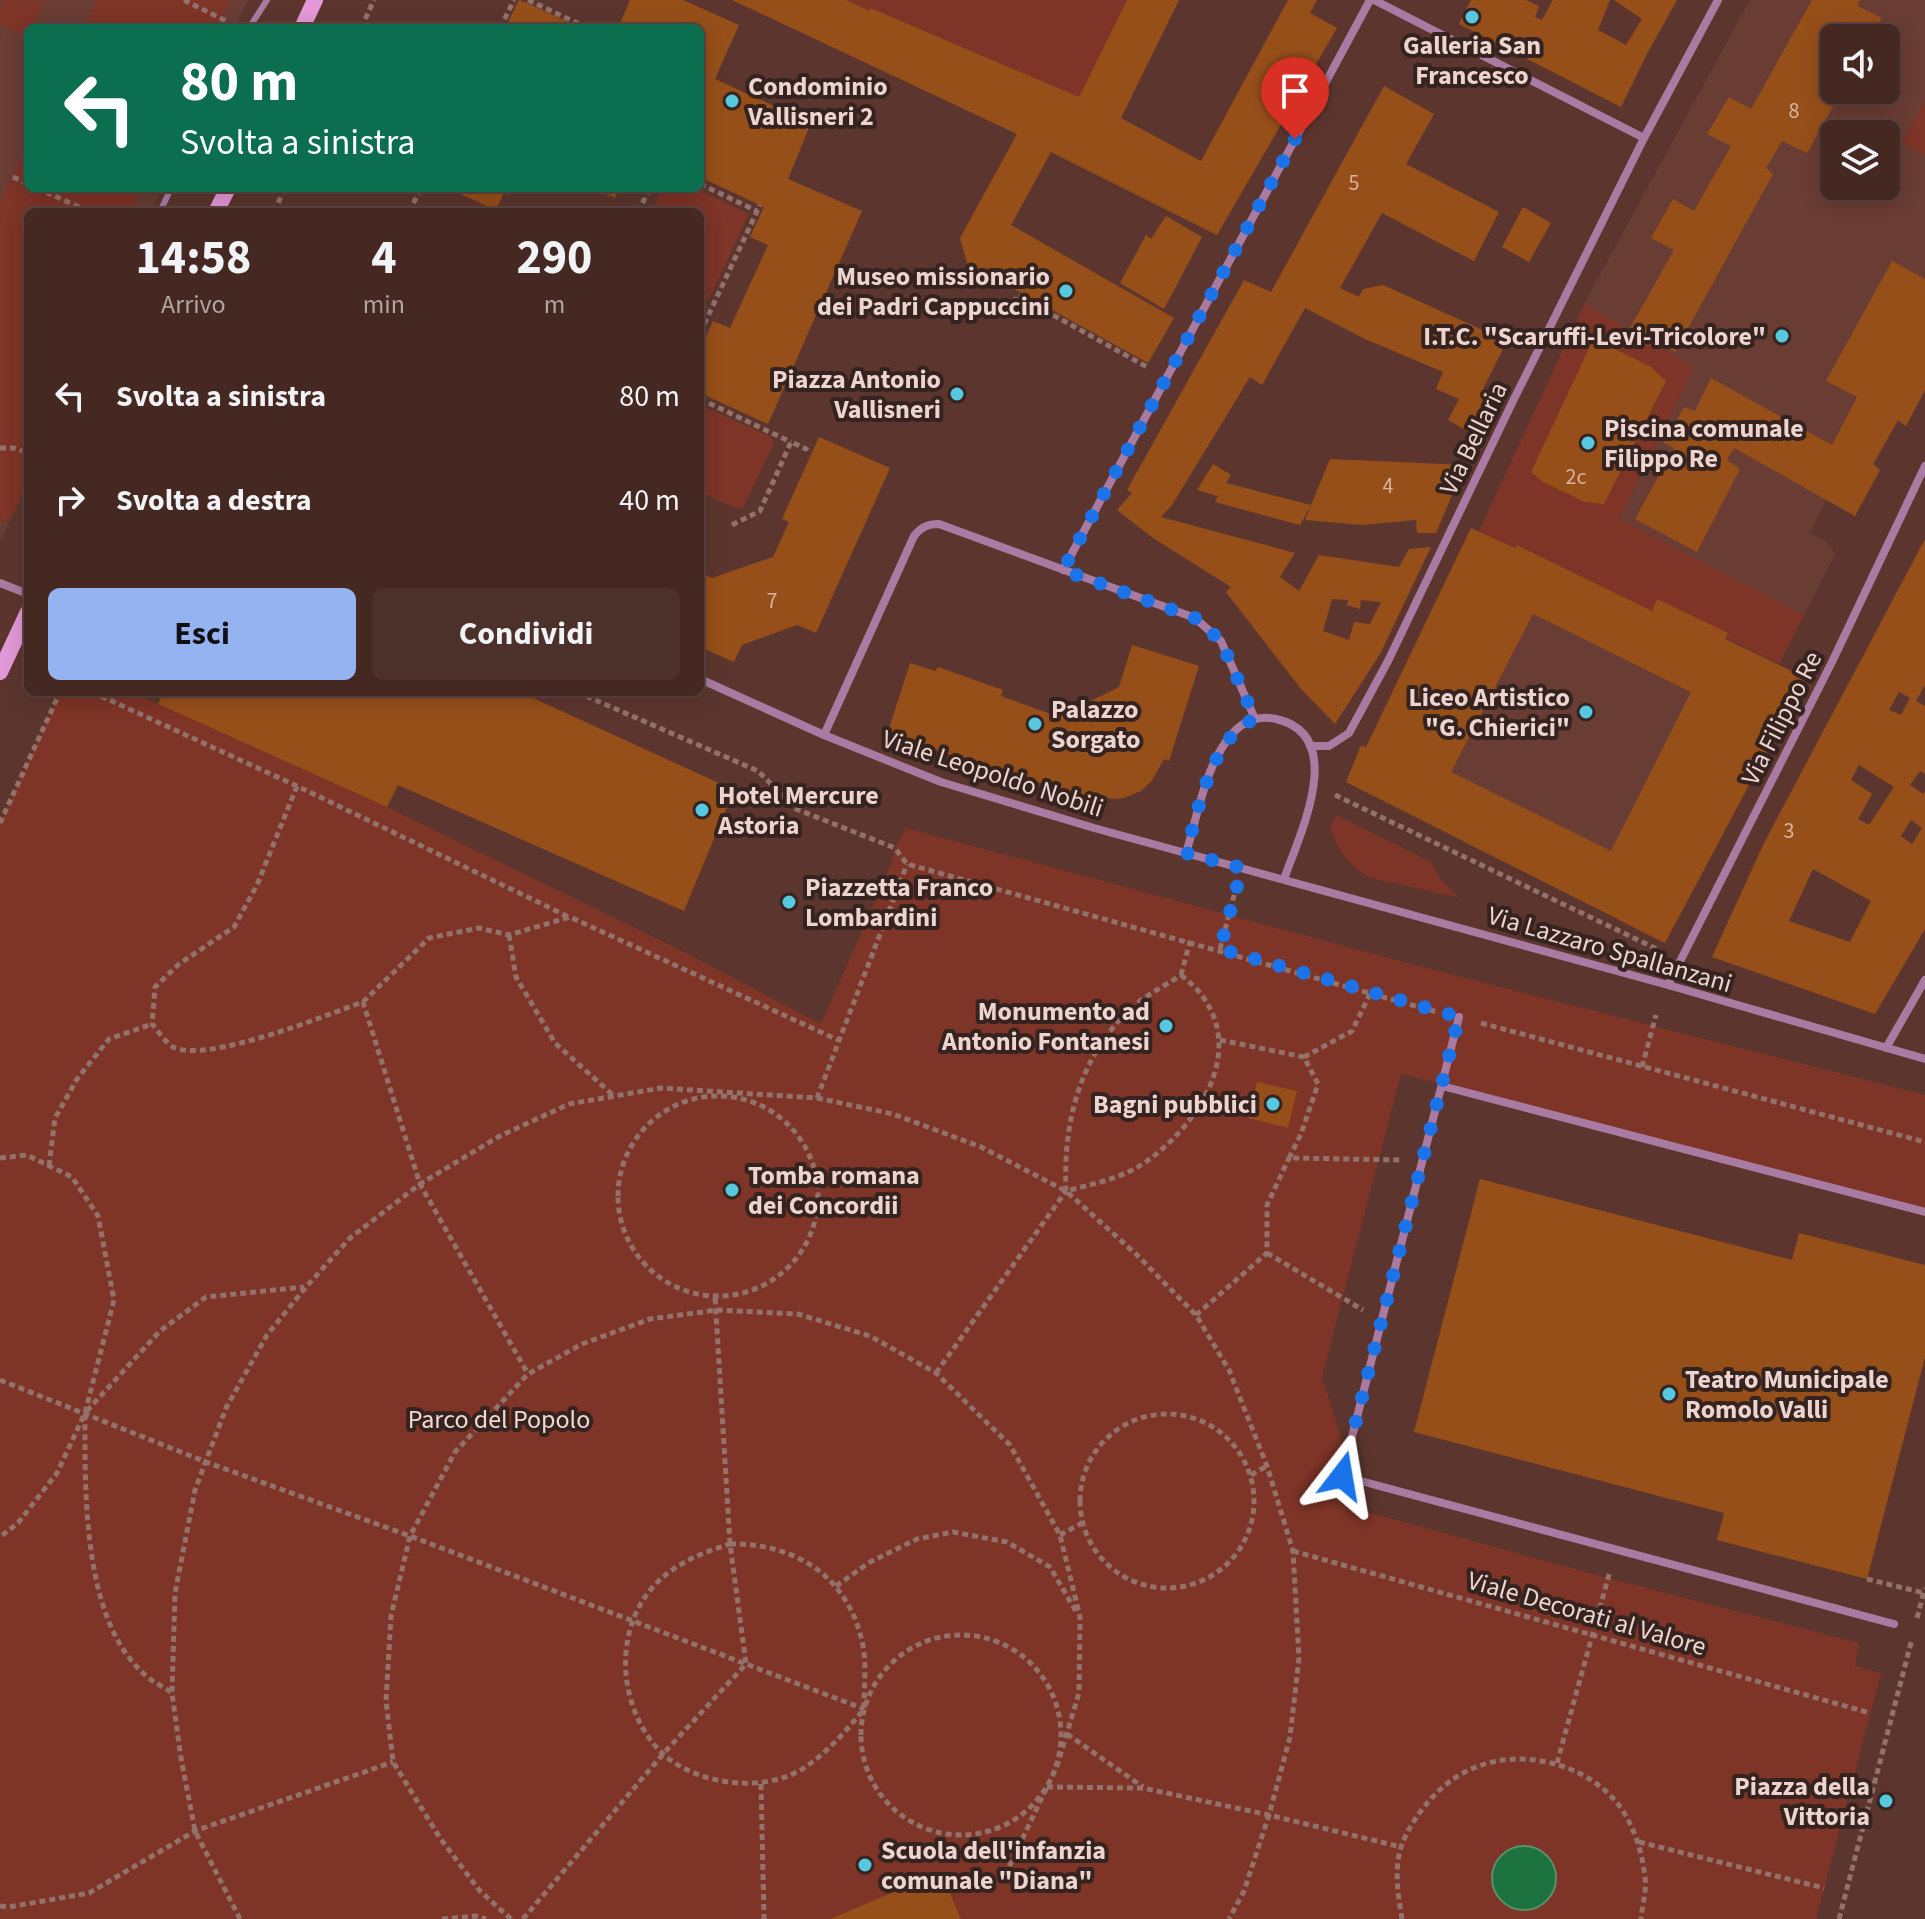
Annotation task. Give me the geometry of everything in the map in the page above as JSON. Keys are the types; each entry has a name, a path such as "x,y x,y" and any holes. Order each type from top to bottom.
{"main road":[{"path":"304,24 315,0"},
{"path":"0,672 24,621"}],"street":[{"path":"1063,570 1372,0 1644,138"},
{"name":"Via Bellaria","path":"1310,746 1329,746 1349,733 1388,661 1644,138 1718,0"},
{"name":"Via Filippo Re","path":"1668,985 1832,662 1925,466"},
{"path":"824,735 919,529 939,524 1195,618 1221,641 1255,719"},
{"path":"0,583 24,592"},
{"name":"Viale Leopoldo Nobili","path":"704,681 926,777 1284,879"},
{"path":"1186,853 1219,754 1234,732 1255,719 1279,720 1298,731 1310,746 1316,776 1284,879"},
{"name":"Via Lazzaro Spallanzani","path":"1284,879 1925,1059"},
{"path":"1886,1048 1925,980"},
{"path":"1459,1017 1342,1476 1894,1624"},
{"path":"1442,1086 1925,1212"}],"lane":[{"path":"252,24 267,0"}],"path":[{"path":"184,0 232,24"},
{"path":"363,24 374,0"},
{"path":"502,24 514,0"},
{"path":"528,0 579,24"},
{"path":"13,177 24,182"},
{"path":"704,186 758,208 704,324"},
{"path":"46,192 81,208"},
{"path":"1014,303 1017,295 1150,369 1157,355"},
{"path":"704,308 710,311"},
{"path":"704,401 806,449 809,443"},
{"path":"0,441 24,452"},
{"path":"732,525 760,511 791,442"},
{"path":"0,448 14,448"},
{"path":"0,823 58,696"},
{"path":"101,696 838,1040"},
{"path":"586,696 758,771 796,809 895,848 907,864 1220,949 1370,994 1925,1142"},
{"path":"297,786 257,885 234,927 179,964 155,987 152,1024 173,1047 201,1051 245,1042 363,1002 429,938 479,928 509,935 570,917"},
{"path":"1332,803 1336,795 1659,950"},
{"path":"817,1098 907,864"},
{"path":"1220,949 1242,868"},
{"path":"509,935 516,977 555,1043 615,1096"},
{"path":"936,1373 1066,1191 1064,1150 1082,1077 1103,1038 1132,1007 1181,975 1190,941"},
{"path":"1066,1191 1113,1178 1146,1162 1197,1111 1210,1087 1216,1074 1220,1040 1215,1019 1203,997 1181,975"},
{"path":"1220,1040 1304,1057 1352,1031 1370,994"},
{"path":"363,1002 420,1184 528,1374"},
{"path":"1642,1067 1656,1015"},
{"path":"49,1166 55,1118 77,1079 109,1039 152,1024"},
{"path":"1196,1315 1267,1253 1267,1205 1301,1134 1318,1084 1304,1057"},
{"path":"240,1919 195,1831 172,1693 175,1593 195,1490 226,1408 267,1335 306,1287 350,1238 420,1184 498,1137 569,1104 661,1088 817,1098 893,1114 981,1147 1066,1191 1137,1255 1196,1315 1229,1370 1267,1466 1293,1551 1299,1658 1290,1737 1244,1891 1229,1919"},
{"path":"730,1096 758,1104 784,1120 804,1143 815,1170 819,1200 813,1229 800,1256 778,1277 752,1292 715,1297 693,1294 666,1282 642,1262 626,1237 619,1208 620,1178 629,1150 647,1125 659,1116 671,1108 700,1098 730,1096"},
{"path":"0,1158 27,1155 72,1177 98,1216 114,1300 85,1413 57,1473 18,1523 0,1537"},
{"path":"1289,1158 1424,1160"},
{"path":"1267,1253 1382,1322"},
{"path":"172,1693 141,1671 118,1639 99,1591 85,1497 85,1413 160,1331 206,1297 306,1287"},
{"path":"715,1297 730,1544 746,1664"},
{"path":"511,1919 480,1891 464,1870 440,1838 393,1762 386,1700 391,1616 410,1536 455,1452 528,1374 582,1344 650,1319 717,1310 798,1314 870,1336 936,1373 1010,1445 1060,1535 1080,1617 1079,1693 1057,1766 1007,1871"},
{"path":"0,1380 206,1462 410,1536 864,1709"},
{"path":"1158,1413 1188,1415 1215,1427 1237,1448 1251,1475 1255,1503 1250,1530 1236,1555 1216,1574 1190,1586 1163,1589 1135,1583 1111,1569 1092,1548 1082,1523 1079,1492 1087,1463 1104,1438 1129,1421 1143,1417 1158,1413"},
{"path":"1251,1475 1267,1466"},
{"path":"1060,1535 1082,1523"},
{"path":"836,1586 870,1562 917,1539 953,1532 1007,1542 1050,1567 1080,1617"},
{"path":"730,1544 679,1564 651,1588 632,1621 624,1661 630,1702 644,1732 663,1754 680,1766 719,1782 761,1784 801,1770 834,1744 864,1709 877,1680 899,1656 927,1641 958,1634 990,1638 1018,1652 1041,1674 1056,1703 1062,1734 1057,1766 1041,1796 1017,1819 986,1833 952,1835 919,1827 890,1807 870,1778 861,1744 864,1709 863,1644 853,1613 836,1586 811,1564 781,1549 730,1544"},
{"name":"Viale Decorati al Valore","path":"1293,1551 1870,1713"},
{"path":"1557,1763 1608,1578"},
{"path":"1867,1579 1925,1592 1916,1623"},
{"path":"1839,1919 1912,1638"},
{"path":"523,1919 663,1754 746,1664"},
{"path":"1067,1734 1143,1788"},
{"path":"1402,1919 1396,1886 1401,1847 1418,1812 1445,1784 1479,1765 1518,1758 1557,1763 1592,1780 1620,1807 1639,1842 1646,1880 1641,1919"},
{"path":"0,1906 89,1893 195,1831 393,1762"},
{"path":"761,1784 764,1919"},
{"path":"1047,1787 1143,1788 1401,1847"},
{"path":"1639,1842 1824,1888"},
{"path":"442,1919 476,1916 486,1919"}],"shaded area":[{"path":"0,0 248,0 237,24 24,24 24,192 160,192 153,208 24,208 24,489 0,542"},
{"name":"I.T.C. \"Scaruffi-Levi-Tricolore\"","path":"1750,0 1925,0 1925,102 1903,141 1925,155 1925,390 1906,426 1898,421 1874,464 1880,470 1855,516 1826,500 1810,533 1826,541 1835,554 1804,615 1619,519 1694,367 1584,304"},
{"name":"Liceo Artistico \"G. Chierici\"","path":"1471,528 1515,548 1517,545 1652,611 1658,598 1728,633 1727,639 1806,678 1664,943 1346,782 1360,746 1366,747"},
{"path":"1524,1846 1542,1852 1550,1860 1556,1878 1550,1896 1542,1904 1524,1910 1506,1904 1498,1896 1492,1878 1498,1860 1506,1852"}],"green space":[{"path":"5,0 44,1 33,24 24,24 24,36 0,24 0,10"},
{"path":"97,0 230,0 219,24 86,24"},
{"path":"846,0 1127,0 1079,97 872,8 870,11"},
{"path":"1925,102 1925,155 1902,142"},
{"path":"24,152 24,192 140,192 133,208 24,208 24,444 21,496 11,516 0,523 0,202"},
{"path":"661,192 704,192 749,214 708,301 704,299 704,208 653,208"},
{"name":"Piscina comunale Filippo Re","path":"1584,304 1694,367 1619,519 1804,615 1779,664 1726,638 1727,633 1657,599 1652,611 1518,545 1515,548 1479,531"},
{"path":"704,407 771,437 774,443 744,506 738,509 704,494"},
{"name":"Parco del Popolo","path":"58,696 140,696 387,807 682,951 821,1024 906,828 1426,968 1925,1095 1925,1209 1401,1074 1322,1377 1364,1511 1859,1643 1855,1666 1881,1673 1816,1919 0,1919 0,823"},
{"path":"1336,815 1431,862 1440,878 1460,898 1371,878 1363,873 1346,858 1333,837 1330,828"}],"building":[{"path":"519,0 572,24 507,24"},
{"path":"630,0 683,0 739,25 715,79 811,123 788,179 862,211 768,424 704,395 704,341 713,321 730,328 768,245 750,237 764,207 704,179 704,24 620,24"},
{"path":"732,0 846,0 1079,97 1127,0 1179,0 1121,118 1201,161 1288,0 1317,0 1310,13 1337,28 1217,235 1051,152 1011,225 1174,318 1148,363 967,263 960,238 1017,134"},
{"path":"1471,0 1526,0 1539,6 1535,17 1542,20 1553,0 1610,0 1598,30 1626,45 1642,19 1614,0 1677,0 1621,107 1459,24"},
{"path":"1812,0 1860,0 1857,6 1882,18 1879,24 1820,24 1820,104 1834,104 1825,120 1820,120 1820,130 1807,153 1782,141 1766,168 1773,174 1675,352 1630,328 1674,250 1651,238 1673,199 1694,211 1731,146 1707,134 1729,97 1751,109"},
{"path":"1384,86 1434,114 1406,164 1499,212 1474,261 1382,213 1340,288 1359,297 1363,289 1383,285 1507,341 1483,389 1496,396 1478,437 1448,420 1459,399 1436,389 1443,372 1365,339 1305,308 1262,385 1250,377 1172,505 1161,517 1295,553 1280,577 1299,591 1319,555 1399,567 1409,549 1431,547 1380,654 1335,724 1301,689 1226,592 1231,587 1153,538 1117,510 1132,493 1127,490 1244,280 1271,292","holes":["1332,599 1349,600 1346,605 1360,609 1361,600 1381,602 1370,624 1354,622 1349,640 1323,631"]},
{"path":"456,192 510,192 509,195 504,193 497,208"},
{"path":"601,192 617,192 615,198"},
{"path":"1523,207 1551,223 1529,262 1502,247"},
{"path":"1166,216 1202,237 1164,309 1120,283 1146,235 1151,239"},
{"path":"1892,261 1925,279 1925,390 1906,426 1898,420 1873,464 1880,470 1855,516 1734,448 1727,460 1740,469 1697,552 1635,519 1674,448 1664,443 1684,407 1695,411 1711,378 1832,445 1857,397 1826,381"},
{"name":"Piscina comunale Filippo Re","path":"1591,344 1607,345 1651,367 1666,381 1604,504 1585,502 1543,482 1531,472"},
{"path":"819,437 890,468 816,633 797,625 742,645 734,662 704,649 704,575 712,578 773,557 789,522 782,519"},
{"path":"1330,459 1465,465 1436,533 1417,533 1416,520 1362,525 1305,520"},
{"path":"1213,464 1231,475 1226,483 1311,505 1300,525 1215,502 1218,496 1197,490"},
{"name":"Liceo Artistico \"G. Chierici\"","path":"1471,528 1515,548 1517,545 1652,611 1657,599 1728,633 1725,639 1806,678 1665,943 1346,782 1361,746 1366,747","holes":["1533,614 1691,692 1611,851 1451,772"]},
{"path":"1925,539 1925,685 1916,701 1925,706 1925,774 1920,771 1910,785 1923,794 1925,791 1925,929 1875,1014 1712,957 1764,843","holes":["1899,692 1910,698 1901,715 1889,710","1859,765 1894,787 1869,825 1858,819 1872,794 1851,780","1911,820 1922,828 1912,844 1901,836","1813,869 1871,901 1850,942 1789,921"]},
{"name":"Palazzo Sorgato","path":"1132,645 1199,666 1169,761 1164,759 1151,782 1141,791 1124,798 1092,794 1092,801 1001,769 1000,773 888,732 910,663 935,671 938,667 1003,690 1001,696 1059,717 1119,687"},
{"path":"161,696 529,696 734,790 684,911 398,785 387,807 158,704"},
{"name":"Bagni pubblici","path":"1257,1082 1297,1091 1288,1128 1249,1118"},
{"name":"Teatro Municipale Romolo Valli","path":"1480,1179 1792,1260 1799,1233 1925,1265 1925,1357 1867,1579 1717,1540 1724,1513 1414,1432"},
{"path":"941,1872 961,1919 830,1919"}],"place":[{"name":"Galleria San Francesco","path":"1472,17"},
{"name":"Condominio Vallisneri 2","path":"732,101"},
{"name":"Museo missionario dei Padri Cappuccini","path":"1066,291"},
{"name":"I.T.C. \"Scaruffi-Levi-Tricolore\"","path":"1782,336"},
{"name":"Piazza Antonio Vallisneri","path":"957,394"},
{"name":"Piscina comunale Filippo Re","path":"1588,443"},
{"name":"Liceo Artistico \"G. Chierici\"","path":"1586,712"},
{"name":"Palazzo Sorgato","path":"1035,724"},
{"name":"Hotel Mercure Astoria","path":"702,810"},
{"name":"Piazzetta Franco Lombardini","path":"789,902"},
{"name":"Monumento ad Antonio Fontanesi","path":"1166,1026"},
{"name":"Bagni pubblici","path":"1273,1104"},
{"name":"Tomba romana dei Concordii","path":"732,1190"},
{"name":"Teatro Municipale Romolo Valli","path":"1669,1394"},
{"name":"Piazza della Vittoria","path":"1886,1801"},
{"name":"Scuola dell'infanzia comunale \"Diana\"","path":"865,1865"}],"route":[{"path":"1295,139 1063,570 1195,618 1205,625 1221,641 1255,719 1234,732 1215,762 1186,853 1242,868 1220,949 1459,1017 1342,1476"}]}
